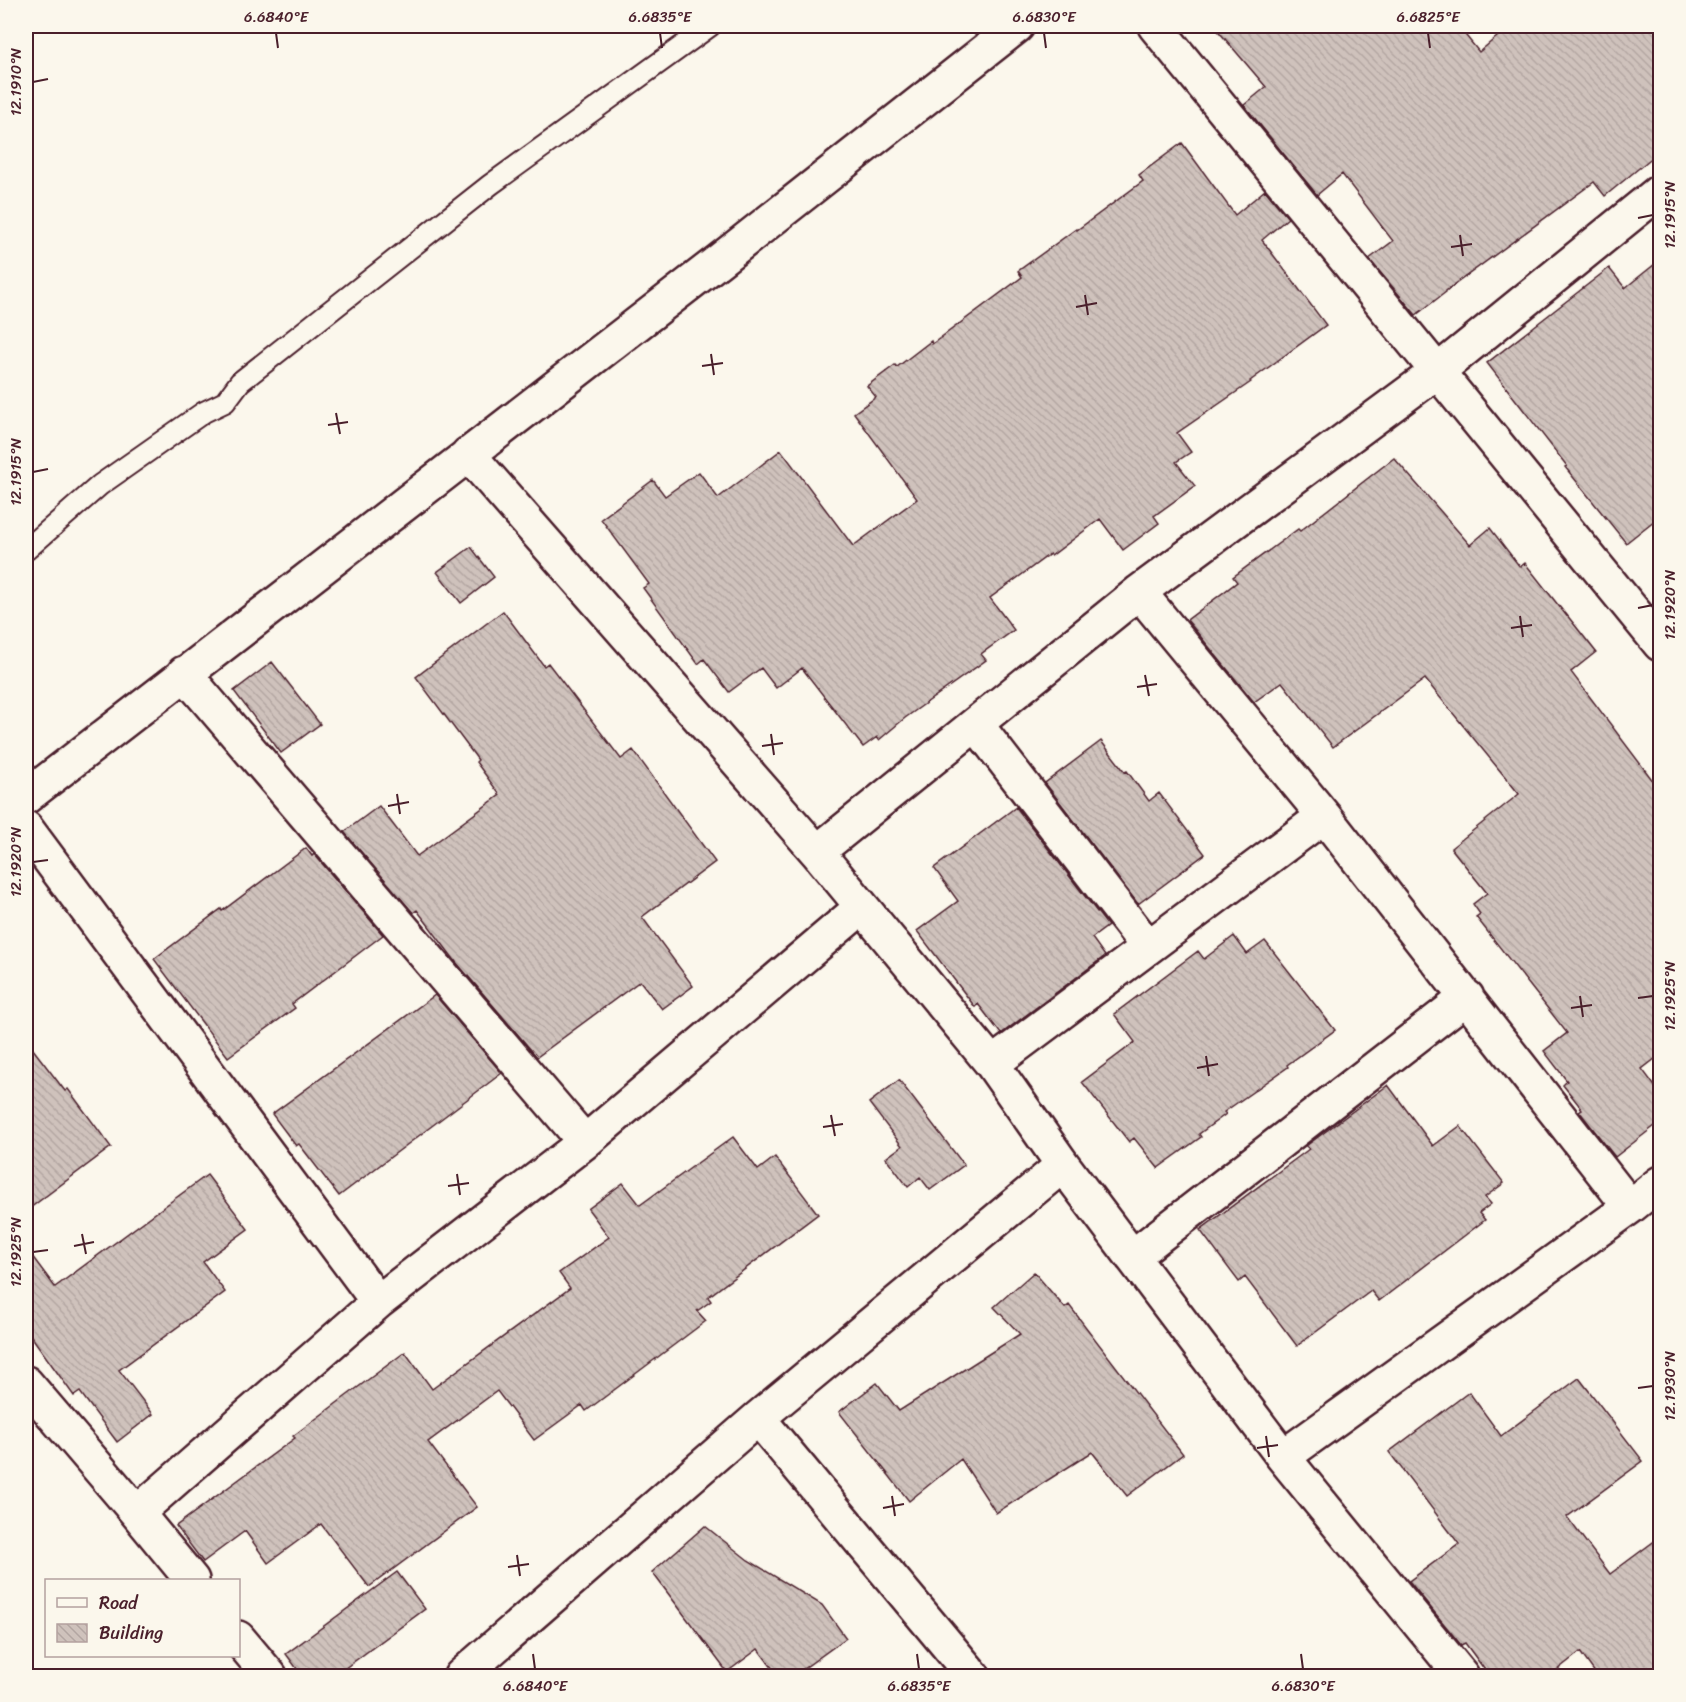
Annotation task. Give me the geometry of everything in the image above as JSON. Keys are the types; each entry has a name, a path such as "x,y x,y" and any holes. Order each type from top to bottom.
{"street":[{"path":"26,797 720,260 1017,26"},
{"path":"1155,26 1660,644"},
{"path":"816,852 1138,592 1438,371 1660,192"},
{"path":"468,454 816,852 992,1064 1063,1165 1283,1457 1462,1677"},
{"path":"1138,592 1324,816 1630,1207"},
{"path":"184,673 585,1142"},
{"path":"976,724 1148,947"},
{"path":"992,1064 1324,816"},
{"path":"26,828 378,1302"},
{"path":"137,1513 378,1302 585,1142 862,907"},
{"path":"1132,1257 1467,997"},
{"path":"461,1677 758,1418 1063,1165"},
{"path":"1283,1457 1660,1183"},
{"path":"26,1383 190,1579"},
{"path":"758,1418 973,1677"},
{"path":"240,1640 270,1677"}],"lane":[{"path":"26,550 100,485 204,412 225,402 240,382 490,185 710,26"}],"building":[{"path":"1214,26 1458,26 1479,52 1510,26 1660,26 1660,151 1605,196 1594,182 1416,315 1369,259 1393,241 1342,174 1317,195 1244,105 1266,87"},
{"path":"1182,143 1235,215 1265,190 1288,218 1262,240 1326,325 1251,382 1177,433 1191,452 1176,462 1195,486 1154,516 1159,523 1123,550 1100,519 990,598 1014,630 981,654 986,660 905,718 879,740 877,737 863,747 802,668 776,688 761,668 729,692 704,659 698,664 643,588 649,584 601,519 653,480 665,496 699,472 718,498 781,450 853,546 917,499 854,413 876,397 867,386 931,341 932,344 1022,277 1018,271 1143,181 1139,175"},
{"path":"1660,260 1660,516 1626,543 1565,467 1567,466 1487,363 1609,268 1625,288"},
{"path":"1394,458 1470,545 1490,528 1520,567 1525,563 1566,614 1596,652 1571,672 1660,790 1660,1055 1642,1069 1660,1093 1660,1122 1615,1157 1579,1111 1582,1109 1563,1085 1567,1081 1544,1051 1567,1033 1476,917 1480,914 1473,904 1487,893 1451,848 1519,794 1425,679 1333,747 1282,682 1254,702 1187,620 1237,582 1233,577 1298,529 1300,531"},
{"path":"471,547 494,577 461,603 437,572"},
{"path":"503,611 544,666 548,663 621,759 633,750 715,862 642,917 693,986 662,1009 640,981 537,1057 456,962 417,910 413,913 344,832 379,806 417,856 500,795 476,762 478,760 416,677"},
{"path":"272,662 320,724 281,753 234,691"},
{"path":"1101,741 1149,801 1159,793 1205,854 1138,904 1045,783"},
{"path":"1016,807 1108,926 1092,938 1105,956 1001,1034 978,1004 975,1007 917,931 958,901 934,868"},
{"path":"306,848 312,856 314,854 383,935 292,1004 295,1008 228,1057 154,959"},
{"path":"1234,936 1247,954 1265,941 1335,1030 1287,1065 1288,1067 1224,1112 1226,1114 1199,1134 1201,1137 1158,1168 1134,1138 1129,1142 1082,1082 1135,1042 1114,1014 1198,951 1204,959"},
{"path":"435,995 502,1073 339,1196 299,1144 296,1146 272,1114"},
{"path":"26,1040 65,1091 68,1089 111,1147 26,1211"},
{"path":"899,1080 964,1165 930,1190 920,1177 908,1187 886,1158 902,1146 869,1103"},
{"path":"1388,1085 1433,1146 1460,1126 1504,1183 1485,1197 1491,1204 1479,1213 1485,1220 1379,1301 1371,1291 1297,1346 1245,1277 1239,1282 1200,1230 1309,1149 1306,1146"},
{"path":"733,1137 758,1170 775,1157 818,1214 708,1297 711,1301 697,1311 706,1321 586,1411 582,1405 534,1440 497,1391 428,1442 477,1507 369,1587 321,1524 268,1563 245,1531 203,1562 176,1526 295,1438 293,1436 405,1352 432,1389 570,1288 559,1273 609,1237 588,1209 623,1183 640,1205"},
{"path":"207,1175 248,1229 203,1262 225,1292 119,1370 153,1414 117,1442 80,1392 74,1396 26,1329 26,1248 55,1287"},
{"path":"1034,1272 1065,1308 1069,1305 1183,1454 1127,1496 1092,1452 996,1513 961,1459 909,1501 839,1412 877,1383 899,1411 1020,1334 994,1307"},
{"path":"1579,1378 1643,1461 1567,1517 1610,1574 1660,1537 1660,1677 1598,1677 1580,1652 1548,1677 1490,1677 1465,1643 1461,1645 1409,1581 1459,1544 1389,1452 1469,1392 1501,1436"},
{"path":"705,1526 748,1560 822,1605 846,1638 792,1677 779,1677 758,1649 727,1672 652,1572"},
{"path":"397,1572 425,1609 333,1677 303,1677 286,1654"}]}
